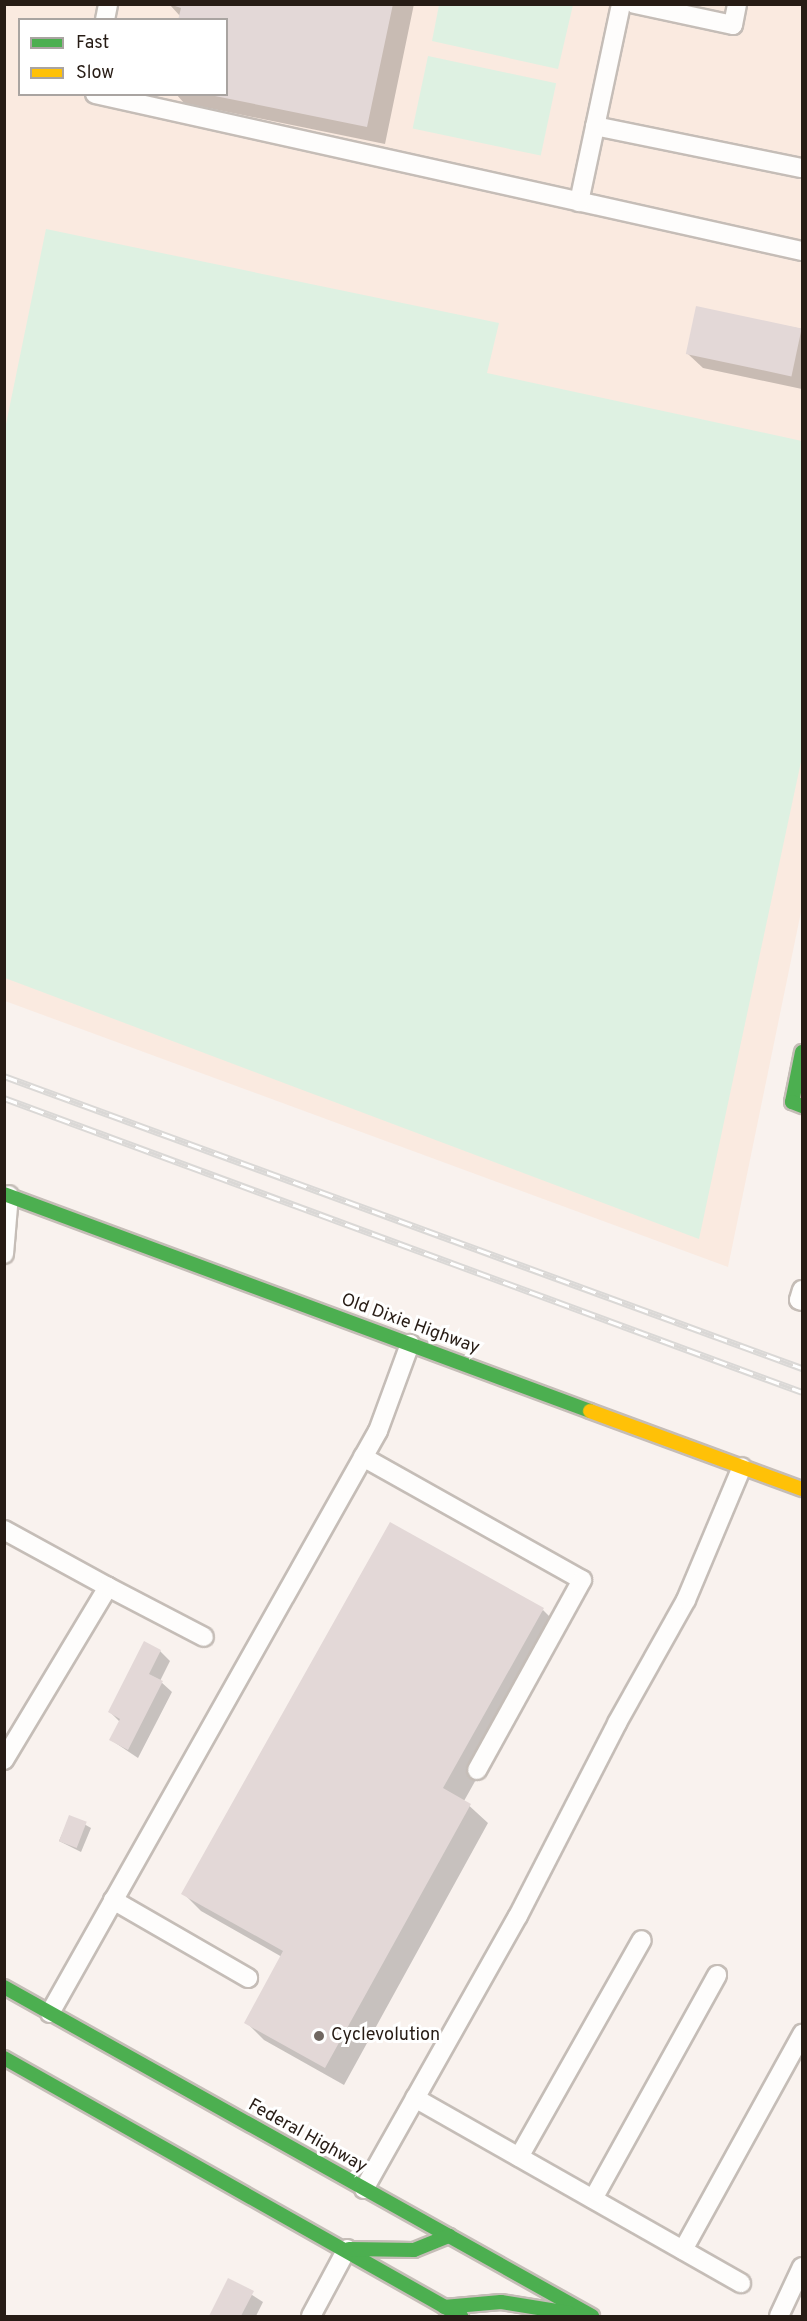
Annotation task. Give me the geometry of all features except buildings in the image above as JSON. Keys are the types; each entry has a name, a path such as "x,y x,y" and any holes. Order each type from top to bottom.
{"main road":[{"path":"797,1104 802,1052"},
{"name":"Old Dixie Highway","path":"7,1195 802,1490"},
{"name":"Federal Highway","path":"4,1987 592,2316"},
{"path":"4,2058 348,2249 442,2312 461,2316"},
{"path":"348,2249 414,2250 449,2236"},
{"path":"442,2312 501,2302 592,2316"}],"lane":[{"path":"579,202 621,4"},
{"path":"635,4 733,25 737,4"},
{"path":"104,96 802,251"},
{"path":"595,126 802,168"},
{"path":"4,1254 7,1195"},
{"path":"802,1290 799,1300 802,1301"},
{"path":"50,2013 378,1431 410,1344"},
{"path":"363,1457 582,1580 477,1770"},
{"path":"364,2189 518,1916 617,1723 686,1600 741,1467"},
{"path":"4,1530 204,1637"},
{"path":"4,1760 108,1587"},
{"path":"113,1900 248,1978"},
{"path":"519,2157 642,1940"},
{"path":"593,2199 717,1975"},
{"path":"683,2250 802,2034"},
{"path":"415,2098 741,2283"},
{"path":"312,2316 348,2249"},
{"path":"779,2316 802,2267"}],"shaded area":[{"path":"4,5 802,5 802,907 728,1267 5,1001"}],"green space":[{"path":"439,5 573,5 558,69 432,41"},
{"path":"428,56 556,83 541,156 413,128"},
{"path":"46,229 499,323 487,373 802,441 802,757 699,1239 5,978 5,429"}],"railway":[{"path":"4,1076 802,1368"},
{"path":"4,1098 802,1392"}],"traffic: fast":[{"path":"802,1052 792,1102 802,1106"},
{"path":"4,1194 590,1411"},
{"path":"4,1987 592,2316"},
{"path":"4,2058 461,2316"},
{"path":"349,2249 414,2250 449,2236"},
{"path":"444,2307 501,2302 569,2313"}],"traffic: slow":[{"path":"590,1411 802,1489"}],"place":[{"name":"Cyclevolution","path":"319,2036"}]}
